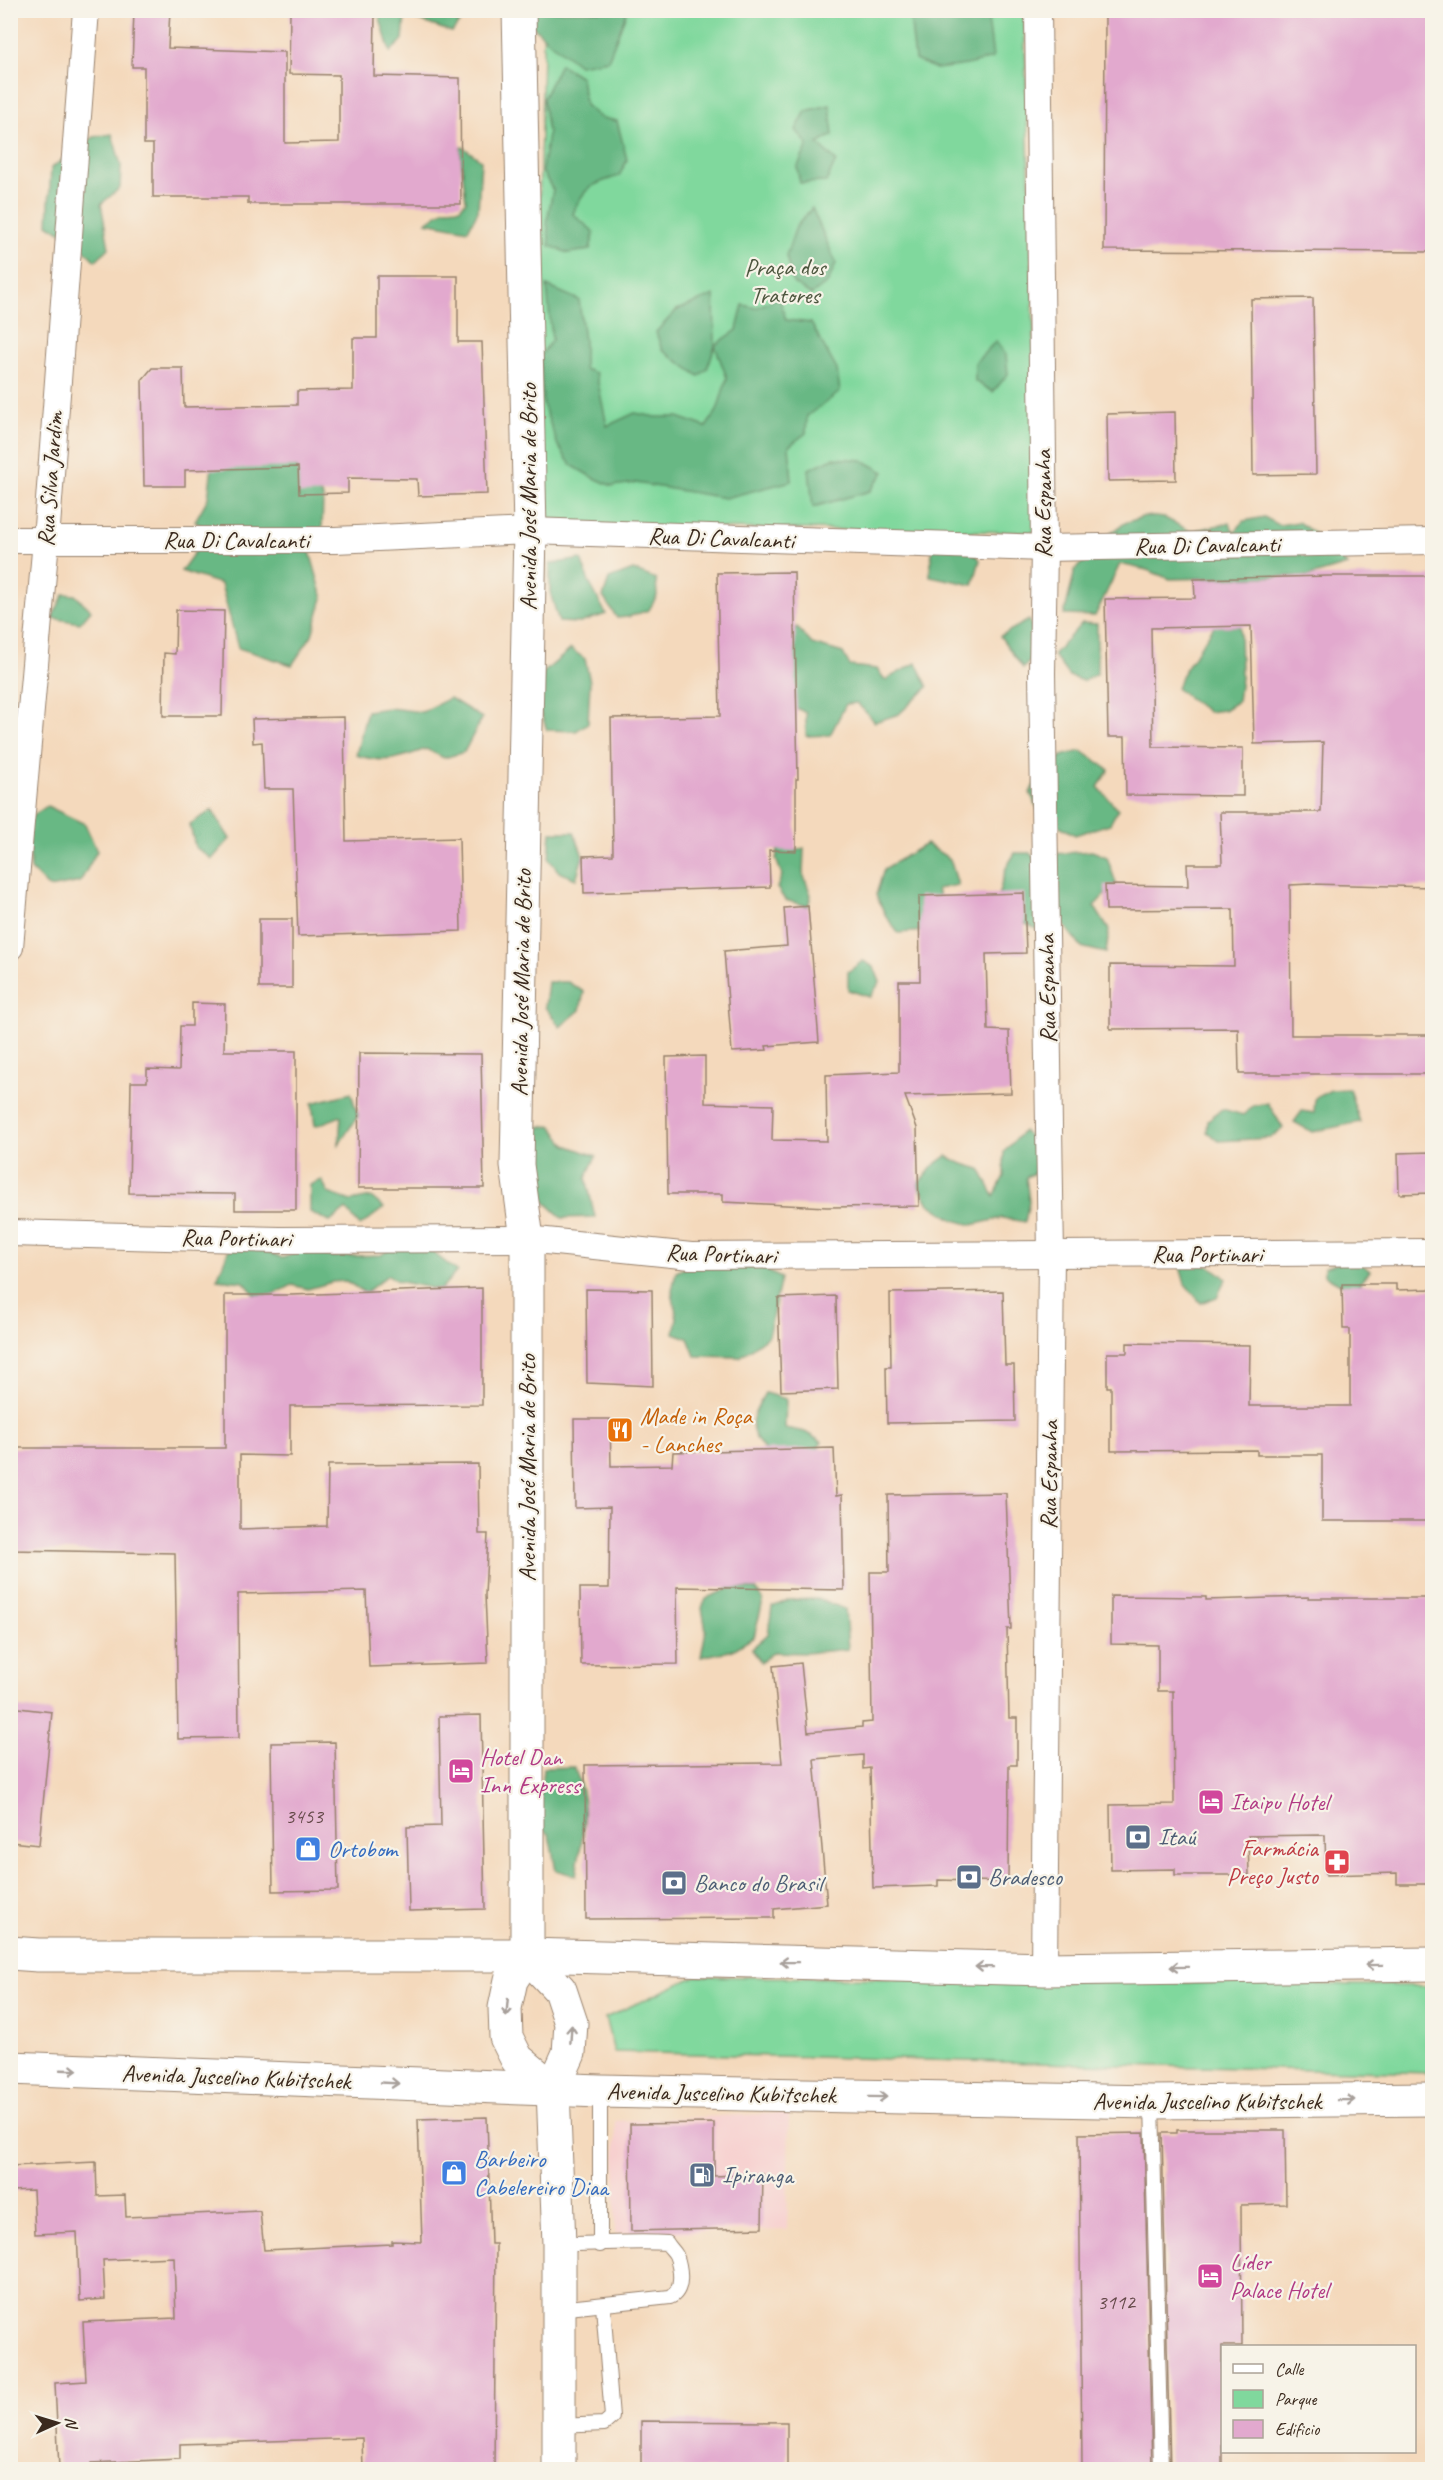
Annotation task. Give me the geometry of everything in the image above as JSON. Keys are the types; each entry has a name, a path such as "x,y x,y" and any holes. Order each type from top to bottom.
{"main road":[{"name":"Avenida José Maria de Brito","path":"519,10 531,531 517,1166 527,1239 527,1955"},
{"path":"10,1953 38,1955 527,1955 1044,1968 1432,1964"},
{"path":"527,1955 511,1980 505,2008 506,2037 517,2059 553,2089"},
{"path":"527,1955 560,1990 571,2023 569,2053 553,2089 559,2244 559,2469"},
{"name":"Avenida Juscelino Kubitschek","path":"10,2068 600,2091 1152,2103 1432,2099"}],"street":[{"name":"Rua Silva Jardim","path":"10,947 46,540 86,10"},
{"name":"Rua Espanha","path":"1038,10 1044,548 1042,673 1051,1256 1044,1968"},
{"name":"Rua Di Cavalcanti","path":"10,540 335,540 531,531 1044,548 1432,541"},
{"name":"Rua Portinari","path":"10,1233 280,1240 527,1239 691,1256 1051,1256 1432,1252"}],"lane":[{"path":"600,2091 600,2245"},
{"path":"1152,2103 1161,2469"},
{"path":"559,2244 600,2245 648,2241 667,2243 676,2255 680,2288 670,2297 559,2309"},
{"path":"559,2426 604,2424 612,2417 603,2306"}],"shaded area":[{"name":"Ipiranga","path":"789,2113 787,2230 615,2234 616,2121"}],"green space":[{"path":"380,10 482,11 467,13 452,32 405,16 403,40 390,52 379,15"},
{"path":"913,10 987,11 993,58 967,65 936,69 915,60 910,15"},
{"path":"518,11 627,11 608,60 579,65 547,40"},
{"name":"Praça dos Tratores","path":"544,11 1024,11 1040,532 531,526"},
{"path":"560,64 581,77 585,105 601,118 617,121 627,160 619,176 595,184 581,198 573,214 594,232 590,250 568,253 550,246 547,221 553,190 542,171 548,134 543,99"},
{"path":"830,105 833,135 818,144 836,161 826,182 800,183 797,168 808,145 796,130 806,111"},
{"path":"112,134 121,165 120,188 101,204 109,248 95,261 78,243 48,224 51,168 94,137"},
{"path":"463,147 481,160 478,211 468,230 426,222 445,209 460,208 466,201 460,148"},
{"path":"812,208 836,263 828,282 811,295 793,283 786,256 796,227"},
{"path":"547,286 579,300 584,341 584,369 596,373 607,426 635,413 656,417 678,417 706,427 717,411 727,378 715,346 707,369 699,376 662,350 656,332 677,310 714,295 715,345 737,330 743,305 756,308 779,297 786,320 811,323 837,370 840,392 807,416 806,433 789,446 792,481 725,498 636,483 612,486 571,465 558,446 543,404 540,356 552,340"},
{"path":"996,341 1006,355 1008,374 993,392 975,381 975,363"},
{"path":"215,443 294,456 297,468 323,497 322,530 309,548 323,598 312,635 292,665 238,648 221,584 181,571 209,532 195,521 208,498"},
{"path":"833,458 862,460 884,472 870,491 813,507 809,469"},
{"path":"1145,516 1165,518 1190,531 1230,523 1234,533 1244,521 1264,517 1279,525 1298,522 1329,543 1347,565 1310,576 1170,579 1147,570 1120,564 1095,616 1064,615 1075,570 1107,536 1125,523"},
{"path":"956,532 980,560 973,585 930,576 933,539"},
{"path":"581,559 589,582 606,614 580,623 559,622 550,592 550,564"},
{"path":"633,570 656,579 657,596 649,610 617,618 603,597 609,579"},
{"path":"64,594 75,595 91,610 80,623 52,618"},
{"path":"1029,620 1041,650 1023,668 1000,636"},
{"path":"1082,623 1097,624 1097,674 1083,681 1069,676 1053,655"},
{"path":"1214,626 1240,626 1241,677 1238,701 1224,710 1208,712 1177,689 1181,676"},
{"path":"797,627 812,644 843,653 850,666 877,669 885,680 916,663 928,687 899,714 875,722 857,703 846,704 830,735 806,736 806,713 781,700 787,640"},
{"path":"571,649 585,659 590,682 588,723 576,731 547,730 539,708 543,673"},
{"path":"450,698 482,718 464,752 444,758 426,749 399,758 384,760 356,755 367,711 389,708 422,712"},
{"path":"1082,751 1109,770 1098,787 1118,809 1110,824 1075,835 1041,815 1030,793 1041,770 1064,755"},
{"path":"47,806 85,824 97,851 80,882 49,888 31,870 27,820"},
{"path":"212,810 230,839 212,859 195,847 190,824"},
{"path":"551,832 574,832 583,856 576,879 559,872 549,859"},
{"path":"780,842 795,851 804,848 803,874 811,895 808,906 785,900 777,888 782,875 776,859"},
{"path":"926,844 950,859 958,885 937,889 941,907 925,931 898,933 886,916 876,895 884,869"},
{"path":"1092,851 1107,857 1116,883 1094,906 1109,930 1106,953 1081,947 1064,925 1037,929 994,910 1006,868 1015,853 1030,853 1040,862 1053,854"},
{"path":"863,961 874,967 880,982 870,997 848,990 848,972"},
{"path":"548,982 568,982 584,992 580,1010 560,1027 545,1007"},
{"path":"1349,1089 1360,1122 1312,1132 1294,1122 1302,1111 1314,1113 1315,1098 1331,1090"},
{"path":"351,1093 358,1116 339,1144 341,1116 315,1126 312,1103"},
{"path":"1268,1103 1283,1128 1270,1138 1219,1141 1207,1132 1208,1120 1222,1109 1243,1115 1253,1106"},
{"path":"552,1126 566,1145 596,1156 586,1178 595,1217 562,1218 542,1199 521,1166 535,1127"},
{"path":"1023,1131 1042,1146 1042,1169 1026,1177 1029,1201 1025,1222 1002,1218 972,1225 954,1220 929,1204 918,1184 934,1165 947,1156 980,1169 994,1196 1004,1176 1004,1152"},
{"path":"322,1180 328,1193 351,1201 371,1197 384,1208 360,1226 346,1209 330,1222 310,1212 310,1185"},
{"path":"232,1241 253,1246 282,1258 309,1249 330,1257 381,1255 399,1242 423,1245 457,1271 440,1290 397,1281 388,1275 365,1293 346,1281 332,1282 308,1289 292,1285 273,1295 255,1295 244,1282 217,1279"},
{"path":"700,1261 760,1267 781,1278 768,1336 740,1357 695,1356 688,1338 674,1333 677,1318 672,1291 676,1272"},
{"path":"1359,1262 1370,1271 1353,1291 1324,1275 1324,1267"},
{"path":"1179,1263 1205,1265 1221,1274 1226,1279 1217,1297 1201,1303 1185,1284"},
{"path":"765,1393 786,1399 785,1428 805,1432 822,1442 809,1462 773,1461 759,1442 752,1428 752,1422"},
{"path":"731,1588 756,1589 763,1601 754,1637 733,1650 701,1657 706,1630 702,1608 706,1598"},
{"path":"818,1599 845,1609 848,1649 806,1653 773,1652 761,1662 751,1649 768,1634 772,1607 789,1600"},
{"path":"574,1767 580,1782 584,1809 583,1834 576,1876 556,1870 549,1835 538,1824 543,1768"},
{"path":"696,1976 1432,1986 1432,2073 614,2052 605,2018"}],"building":[{"path":"134,10 170,10 168,48 285,52 285,143 339,142 339,75 289,74 290,11 375,13 374,76 460,78 461,204 248,204 248,197 153,197 153,144 144,144 144,67 132,67"},
{"path":"1105,10 1432,10 1432,252 1104,250"},
{"path":"377,276 458,276 458,342 482,342 487,494 418,496 417,479 348,478 348,493 299,494 298,467 185,470 185,486 144,486 142,380 152,368 183,368 184,407 297,405 297,391 353,390 353,338 377,338"},
{"path":"1313,298 1316,474 1253,475 1251,299"},
{"path":"1175,412 1176,480 1108,481 1107,414"},
{"path":"794,572 798,779 796,779 796,851 769,850 770,887 584,893 583,856 613,855 611,718 720,716 717,573"},
{"path":"1432,576 1432,887 1290,885 1291,1035 1432,1035 1432,1074 1239,1074 1238,1028 1110,1029 1110,965 1234,966 1233,909 1106,910 1105,885 1188,886 1187,864 1222,864 1220,812 1321,812 1323,742 1254,744 1251,626 1151,628 1153,747 1243,748 1243,796 1126,795 1125,737 1108,737 1105,599 1195,598 1194,579"},
{"path":"176,610 224,611 222,716 163,716 164,653 175,654"},
{"path":"344,717 346,841 459,838 461,931 298,936 293,789 264,789 262,742 253,743 252,719"},
{"path":"1024,893 1026,953 986,954 988,1030 1009,1031 1011,1093 905,1096 917,1128 919,1206 827,1207 723,1202 723,1194 668,1194 666,1057 705,1056 705,1103 773,1105 772,1140 827,1141 826,1075 899,1072 899,981 920,981 919,896"},
{"path":"808,906 819,1042 766,1046 767,1050 732,1052 724,951 787,946 784,908"},
{"path":"259,919 292,919 292,988 259,988"},
{"path":"192,1003 225,1004 224,1051 296,1051 296,1210 235,1210 235,1194 129,1193 131,1082 147,1082 147,1069 179,1070 180,1026 192,1026"},
{"path":"359,1053 481,1054 484,1188 358,1188"},
{"path":"1432,1152 1432,1193 1399,1194 1398,1153"},
{"path":"1342,1284 1396,1284 1396,1290 1432,1289 1432,1521 1322,1521 1322,1455 1257,1455 1257,1450 1111,1451 1111,1387 1107,1387 1107,1353 1127,1353 1127,1343 1250,1345 1249,1406 1350,1406 1350,1329 1343,1329"},
{"path":"482,1288 482,1405 290,1406 290,1456 240,1455 240,1529 327,1526 328,1465 478,1464 479,1534 488,1534 485,1595 488,1663 369,1667 366,1591 238,1594 239,1738 178,1739 175,1553 10,1550 10,1448 225,1448 225,1295"},
{"path":"586,1289 652,1290 653,1386 587,1383"},
{"path":"1003,1291 1005,1365 1014,1365 1015,1421 887,1423 886,1367 891,1367 890,1293"},
{"path":"836,1296 838,1389 781,1391 778,1298"},
{"path":"574,1419 610,1419 611,1466 672,1465 673,1452 834,1448 836,1496 842,1495 844,1590 677,1587 678,1664 581,1665 580,1588 609,1588 610,1507 575,1508"},
{"path":"1006,1493 1011,1629 1007,1629 1009,1718 1017,1718 1017,1765 1009,1765 1008,1882 938,1880 938,1886 873,1888 870,1768 863,1769 863,1755 814,1759 827,1904 774,1909 774,1918 586,1919 585,1765 782,1763 773,1666 801,1663 808,1732 862,1727 862,1723 872,1722 870,1572 889,1572 888,1495"},
{"path":"1111,1596 1206,1597 1206,1600 1308,1597 1432,1598 1432,1884 1397,1884 1397,1873 1326,1875 1325,1835 1248,1836 1249,1875 1175,1875 1175,1869 1111,1870 1110,1805 1174,1804 1173,1691 1158,1691 1158,1645 1111,1644"},
{"path":"10,1707 52,1712 39,1845 10,1842"},
{"name":"Hotel Dan Inn Express","path":"481,1715 485,1909 409,1911 407,1827 441,1826 439,1716"},
{"path":"335,1742 338,1890 273,1891 271,1743"},
{"path":"487,2117 491,2244 496,2244 494,2469 363,2469 362,2438 180,2444 180,2459 91,2463 91,2469 59,2469 55,2383 86,2381 83,2322 176,2318 174,2257 103,2260 105,2299 80,2301 77,2232 35,2234 33,2190 10,2191 10,2166 96,2162 97,2196 125,2195 126,2217 260,2211 264,2250 392,2244 392,2241 422,2242 418,2119"},
{"path":"714,2123 714,2176 763,2174 762,2228 631,2231 630,2124"},
{"name":"Líder Palace Hotel","path":"1177,2130 1285,2130 1286,2204 1241,2205 1242,2345 1221,2345 1222,2469 1170,2469 1162,2133 1177,2133"},
{"path":"1144,2133 1152,2469 1082,2469 1079,2134"},
{"path":"641,2421 787,2422 787,2469 641,2469"}],"place":[{"name":"Made in Roça - Lanches","path":"620,1430"},
{"name":"Hotel Dan Inn Express","path":"461,1771"},
{"name":"Itaipu Hotel","path":"1211,1802"},
{"name":"Itaú","path":"1138,1837"},
{"name":"Ortobom","path":"308,1849"},
{"name":"Farmácia Preço Justo","path":"1337,1862"},
{"name":"Bradesco","path":"969,1877"},
{"name":"Banco do Brasil","path":"674,1883"},
{"name":"Barbeiro Cabelereiro Diaa","path":"454,2173"},
{"name":"Ipiranga","path":"702,2175"},
{"name":"Líder Palace Hotel","path":"1210,2276"}]}
